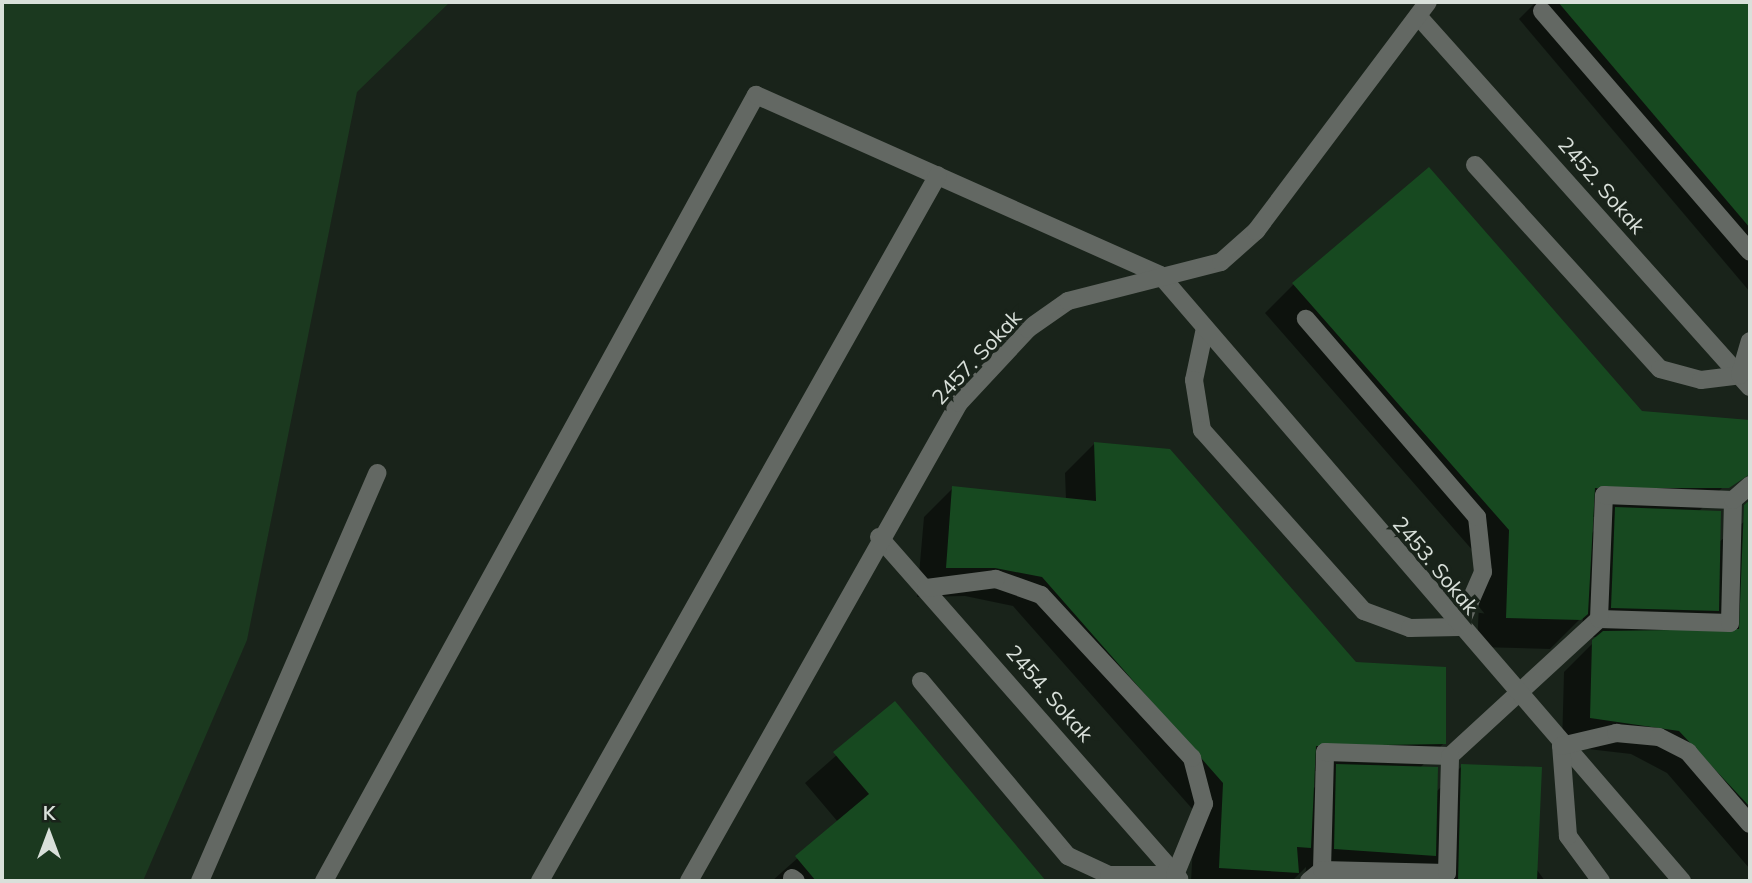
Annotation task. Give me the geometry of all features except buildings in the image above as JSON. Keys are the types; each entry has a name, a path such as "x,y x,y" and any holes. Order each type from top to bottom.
{"street":[{"name":"2457. Sokak","path":"689,881 879,537 959,403 1028,329 1068,301 1160,275 1221,262 1256,231 1423,9"},
{"name":"2452. Sokak","path":"1423,9 1745,381"},
{"path":"1542,11 1750,252"},
{"path":"324,881 756,95 1160,275"},
{"path":"1475,165 1649,361 1687,378 1745,381 1750,341"},
{"path":"540,881 937,175"},
{"name":"2453. Sokak","path":"1160,275 1561,746 1682,881"},
{"path":"1205,328 1194,380 1202,430 1364,611 1410,628 1459,627 1483,572 1477,517 1306,319"},
{"path":"200,881 377,473"},
{"path":"1450,756 1447,873 1316,876 1325,752 1450,756 1599,619 1604,495 1733,499 1750,485"},
{"path":"1599,619 1730,623 1733,499"},
{"name":"2454. Sokak","path":"879,537 927,588 1178,878"},
{"path":"921,681 1068,856 1109,875 1178,878 1204,804 1192,758 1041,595 996,579 927,588"},
{"path":"1601,881 1568,835 1561,746 1616,733 1660,737 1688,752 1750,824"}],"green space":[{"path":"2,2 450,2 357,92 247,640 143,881 2,881"}]}
